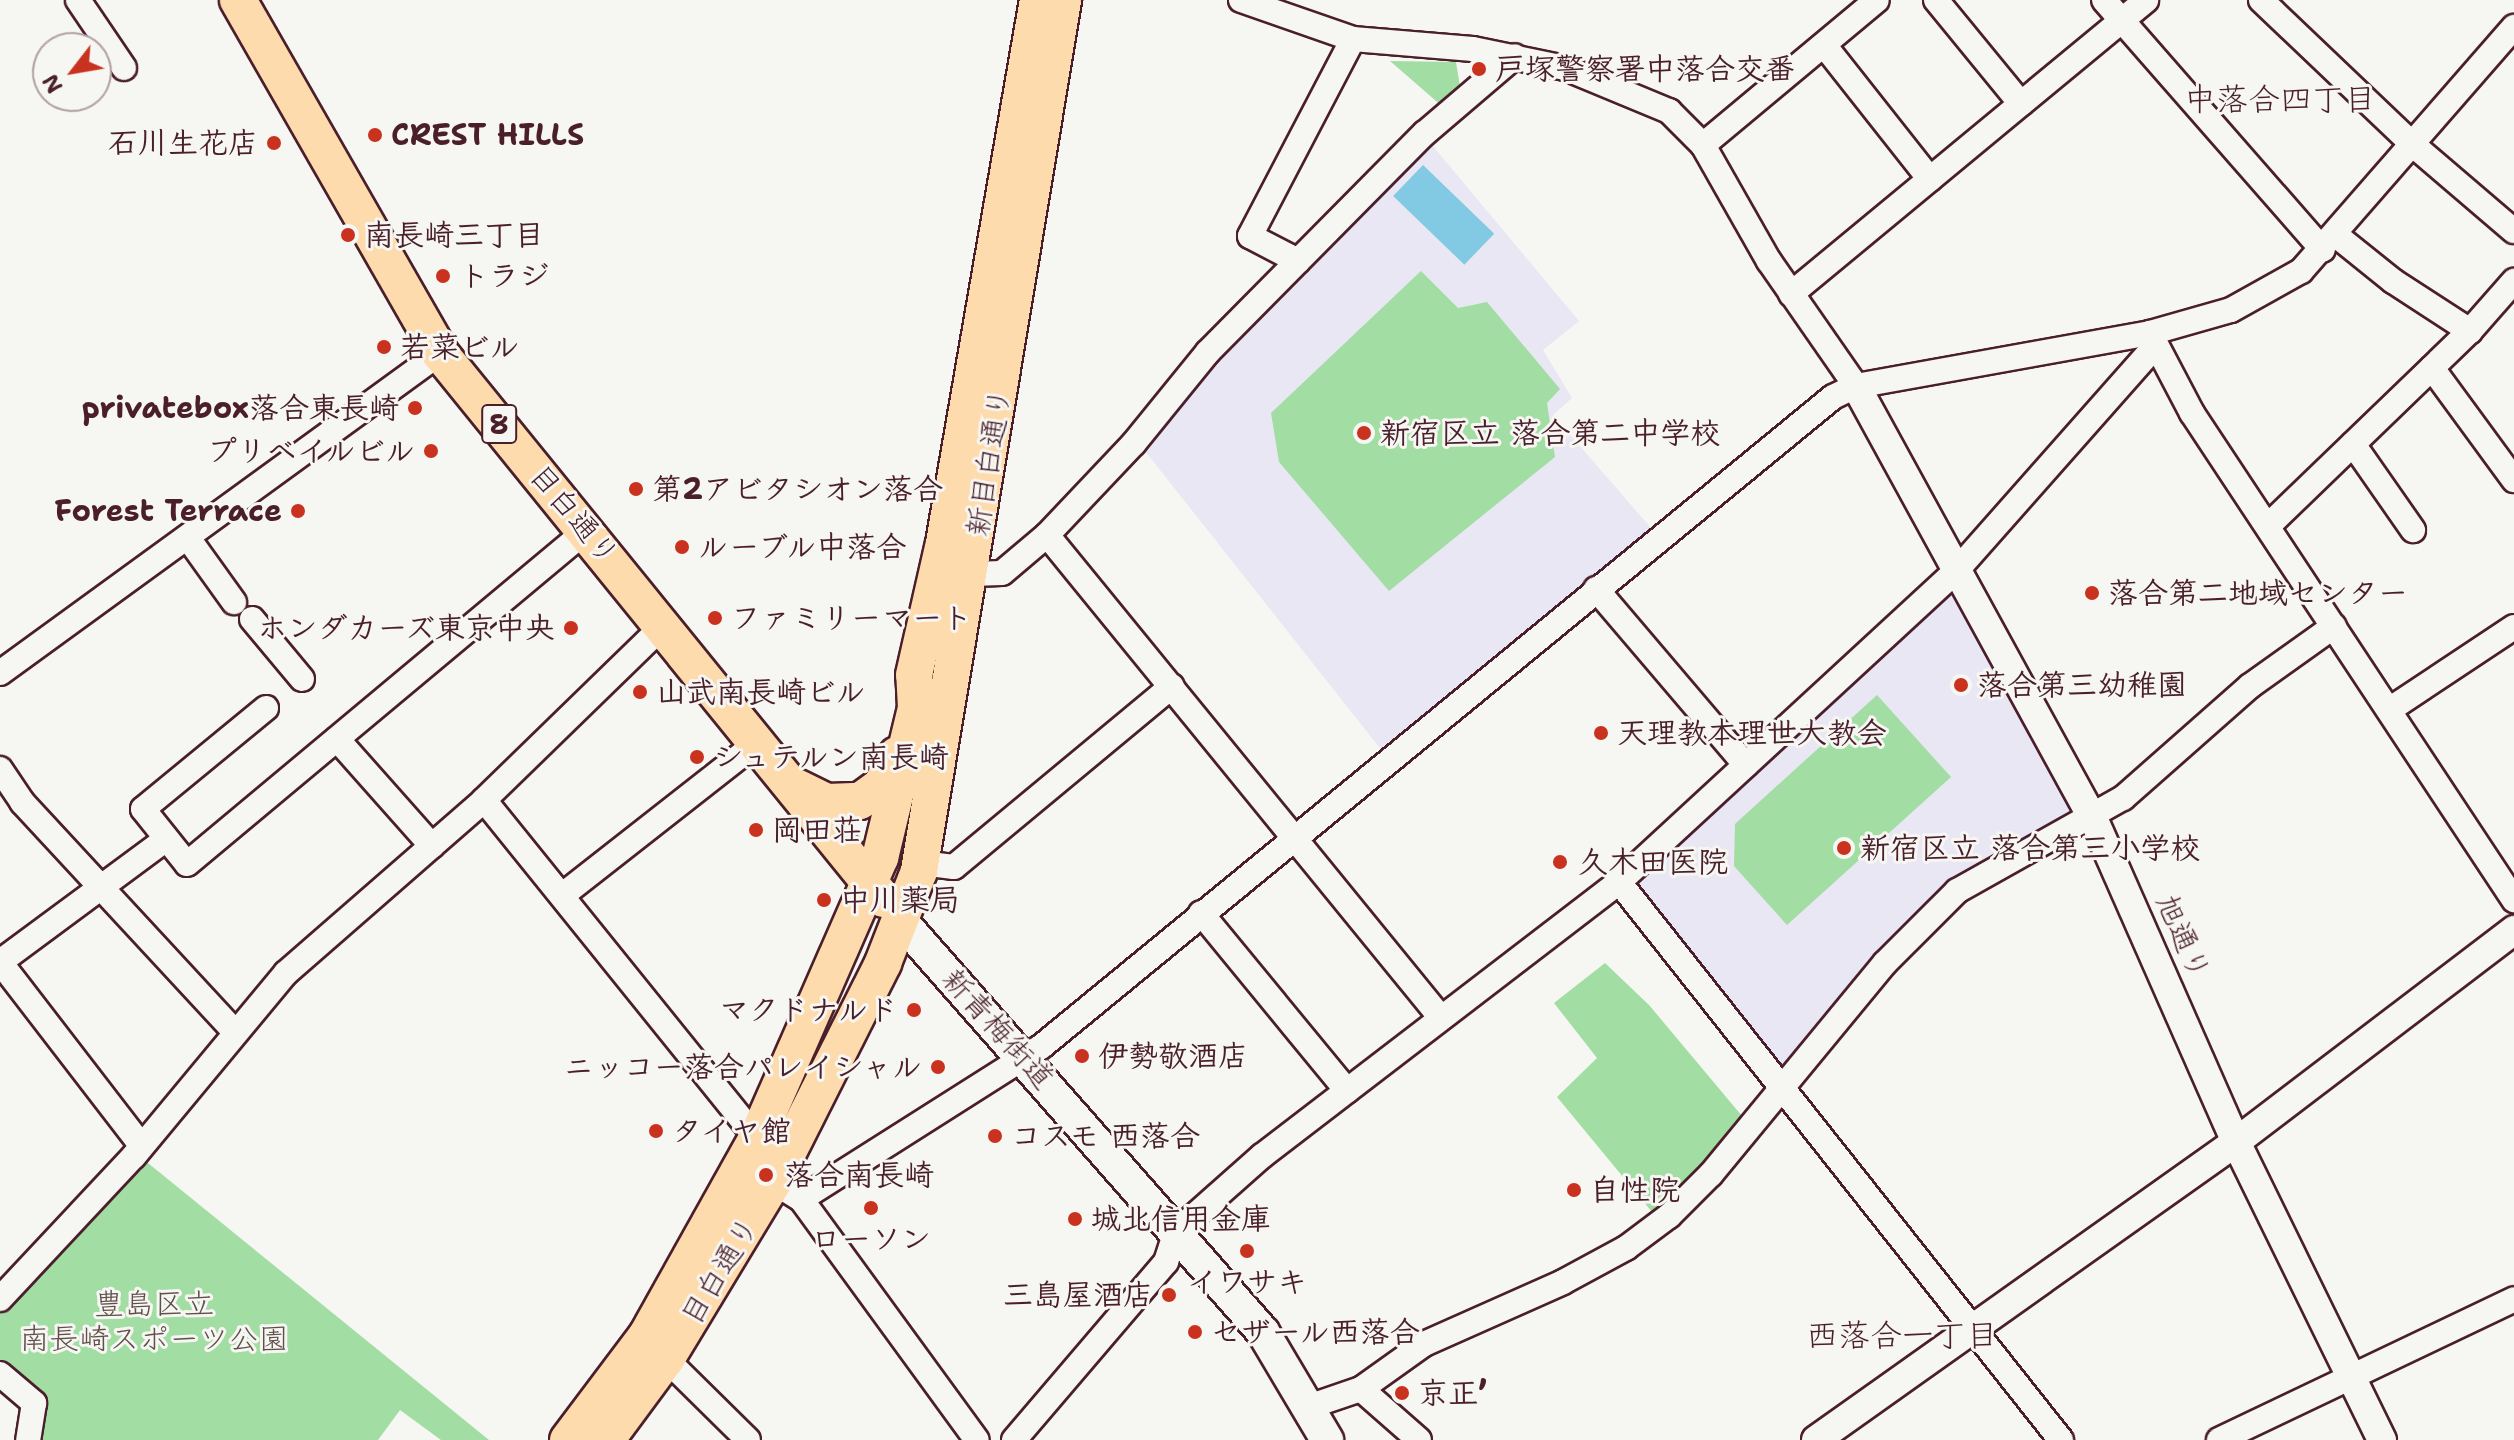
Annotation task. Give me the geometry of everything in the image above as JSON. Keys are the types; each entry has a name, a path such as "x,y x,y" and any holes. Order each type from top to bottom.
{"main road":[{"name":"目白通り","path":"238,0 440,353 665,624 902,922 787,1191 606,1440"},
{"name":"新目白通り","path":"871,883 916,708 914,675 944,543 1038,0"},
{"name":"新目白通り","path":"902,922 921,863 971,574 1063,0"},
{"name":"8","path":"788,781 827,802 845,804 870,796 886,777 916,708"},
{"name":"目白通り","path":"568,1440 647,1335 757,1138 871,883"},
{"name":"新青梅街道","path":"902,922 1263,1332 1311,1406 1327,1440"}],"street":[{"path":"78,0 124,68"},
{"path":"1241,0 1276,7 1353,39 1515,56 1565,68 1669,111 1703,145 1791,294 1856,386"},
{"path":"1703,145 1877,0"},
{"path":"1936,0 2021,104"},
{"path":"2104,0 2330,243 2470,331"},
{"path":"1791,294 2146,0"},
{"path":"2261,0 2412,144 2514,231"},
{"path":"977,1440 787,1191 1025,1059 1833,397 1856,386 2153,339 2267,294 2330,243 2514,27"},
{"path":"1298,261 1250,236 1353,39"},
{"path":"1824,45 1930,179"},
{"path":"971,574 1002,573 1047,535 1134,443 1208,352 1425,133 1515,56"},
{"path":"2269,525 2470,331 2514,281"},
{"path":"2153,339 2192,413 2269,525 2514,900"},
{"path":"1014,1440 1166,1262 1176,1232 1347,1091 1619,882 1957,570 2153,339"},
{"path":"0,673 440,353"},
{"path":"2432,368 2514,480"},
{"name":"旭通り","path":"1856,386 2093,818 2236,1142 2382,1440"},
{"path":"2353,444 2413,530"},
{"path":"266,708 143,809 187,864 587,530"},
{"path":"1047,535 1441,1018"},
{"path":"188,538 234,602"},
{"path":"1596,589 1746,765"},
{"path":"252,619 302,679"},
{"path":"0,1299 141,1145 286,973 484,800 665,624"},
{"path":"1311,1406 1361,1389 1424,1344 1626,1248 1700,1186 1885,963 1957,891 1987,870 2093,818 2184,748 2250,686 2334,626"},
{"path":"2389,710 2514,627"},
{"path":"921,863 954,867 1172,686"},
{"path":"337,739 432,846"},
{"path":"564,894 758,742"},
{"path":"0,769 22,802 106,888 235,1032"},
{"path":"484,800 564,894 757,1138"},
{"path":"141,1145 0,962 106,888 166,839"},
{"path":"1619,882 1783,1085 2061,1440"},
{"path":"1201,913 1347,1091"},
{"path":"1816,1440 2236,1142 2514,930"},
{"path":"2219,1440 2514,1299"},
{"path":"666,1359 748,1440"},
{"path":"0,1374 34,1403 28,1440"},
{"path":"1361,1389 1419,1440"}],"shaded area":[{"name":"新宿区立 落合第二中学校","path":"1432,145 1579,321 1543,350 1572,398 1553,415 1651,528 1383,752 1145,451 1244,332"},
{"name":"新宿区立 落合第三小学校","path":"1957,570 2093,818 1987,870 1781,1084 1619,882"}],"green space":[{"path":"1390,61 1456,62 1461,93 1443,107"},
{"path":"1421,271 1458,308 1487,302 1560,389 1547,403 1555,457 1389,591 1279,462 1271,413"},
{"path":"1877,695 1951,777 1787,925 1734,866 1735,824"},
{"path":"1605,963 1649,1005 1742,1116 1679,1190 1652,1212 1557,1097 1597,1058 1554,1003"},
{"name":"豊島区立 南長崎スポーツ公園","path":"143,1159 489,1440 441,1440 400,1410 378,1440 35,1440 42,1404 0,1364 0,1314"}],"water":[{"path":"1423,165 1494,234 1464,265 1393,196"}],"place":[{"name":"戸塚警察署中落合交番","path":"1479,69"},
{"name":"CREST HILLS","path":"375,135"},
{"name":"石川生花店","path":"274,143"},
{"name":"南長崎三丁目","path":"348,235"},
{"name":"トラジ","path":"443,276"},
{"name":"若菜ビル","path":"384,347"},
{"name":"privatebox落合東長崎","path":"415,408"},
{"name":"新宿区立 落合第二中学校","path":"1364,433"},
{"name":"プリベイルビル","path":"431,451"},
{"name":"第2アビタシオン落合","path":"636,489"},
{"name":"Forest Terrace","path":"298,511"},
{"name":"ルーブル中落合","path":"682,547"},
{"name":"落合第二地域センター","path":"2092,593"},
{"name":"ファミリーマート","path":"715,618"},
{"name":"ホンダカーズ東京中央","path":"571,628"},
{"name":"落合第三幼稚園","path":"1961,685"},
{"name":"山武南長崎ビル","path":"640,692"},
{"name":"天理教本理世大教会","path":"1601,733"},
{"name":"シュテルン南長崎","path":"697,757"},
{"name":"岡田荘","path":"756,830"},
{"name":"新宿区立 落合第三小学校","path":"1844,848"},
{"name":"久木田医院","path":"1560,862"},
{"name":"中川薬局","path":"824,900"},
{"name":"マクドナルド","path":"914,1010"},
{"name":"伊勢敬酒店","path":"1082,1056"},
{"name":"ニッコー落合パレイシャル","path":"938,1067"},
{"name":"タイヤ館","path":"656,1131"},
{"name":"コスモ 西落合","path":"995,1136"},
{"name":"落合南長崎","path":"766,1175"},
{"name":"自性院","path":"1574,1190"},
{"name":"ローソン","path":"871,1208"},
{"name":"城北信用金庫","path":"1075,1219"},
{"name":"イワサキ","path":"1247,1251"},
{"name":"三島屋酒店","path":"1169,1295"},
{"name":"セザール西落合","path":"1195,1332"},
{"name":"京正’","path":"1402,1393"}],"district":[{"name":"中落合四丁目","path":"2280,99"},
{"name":"西落合一丁目","path":"1902,1335"}]}
